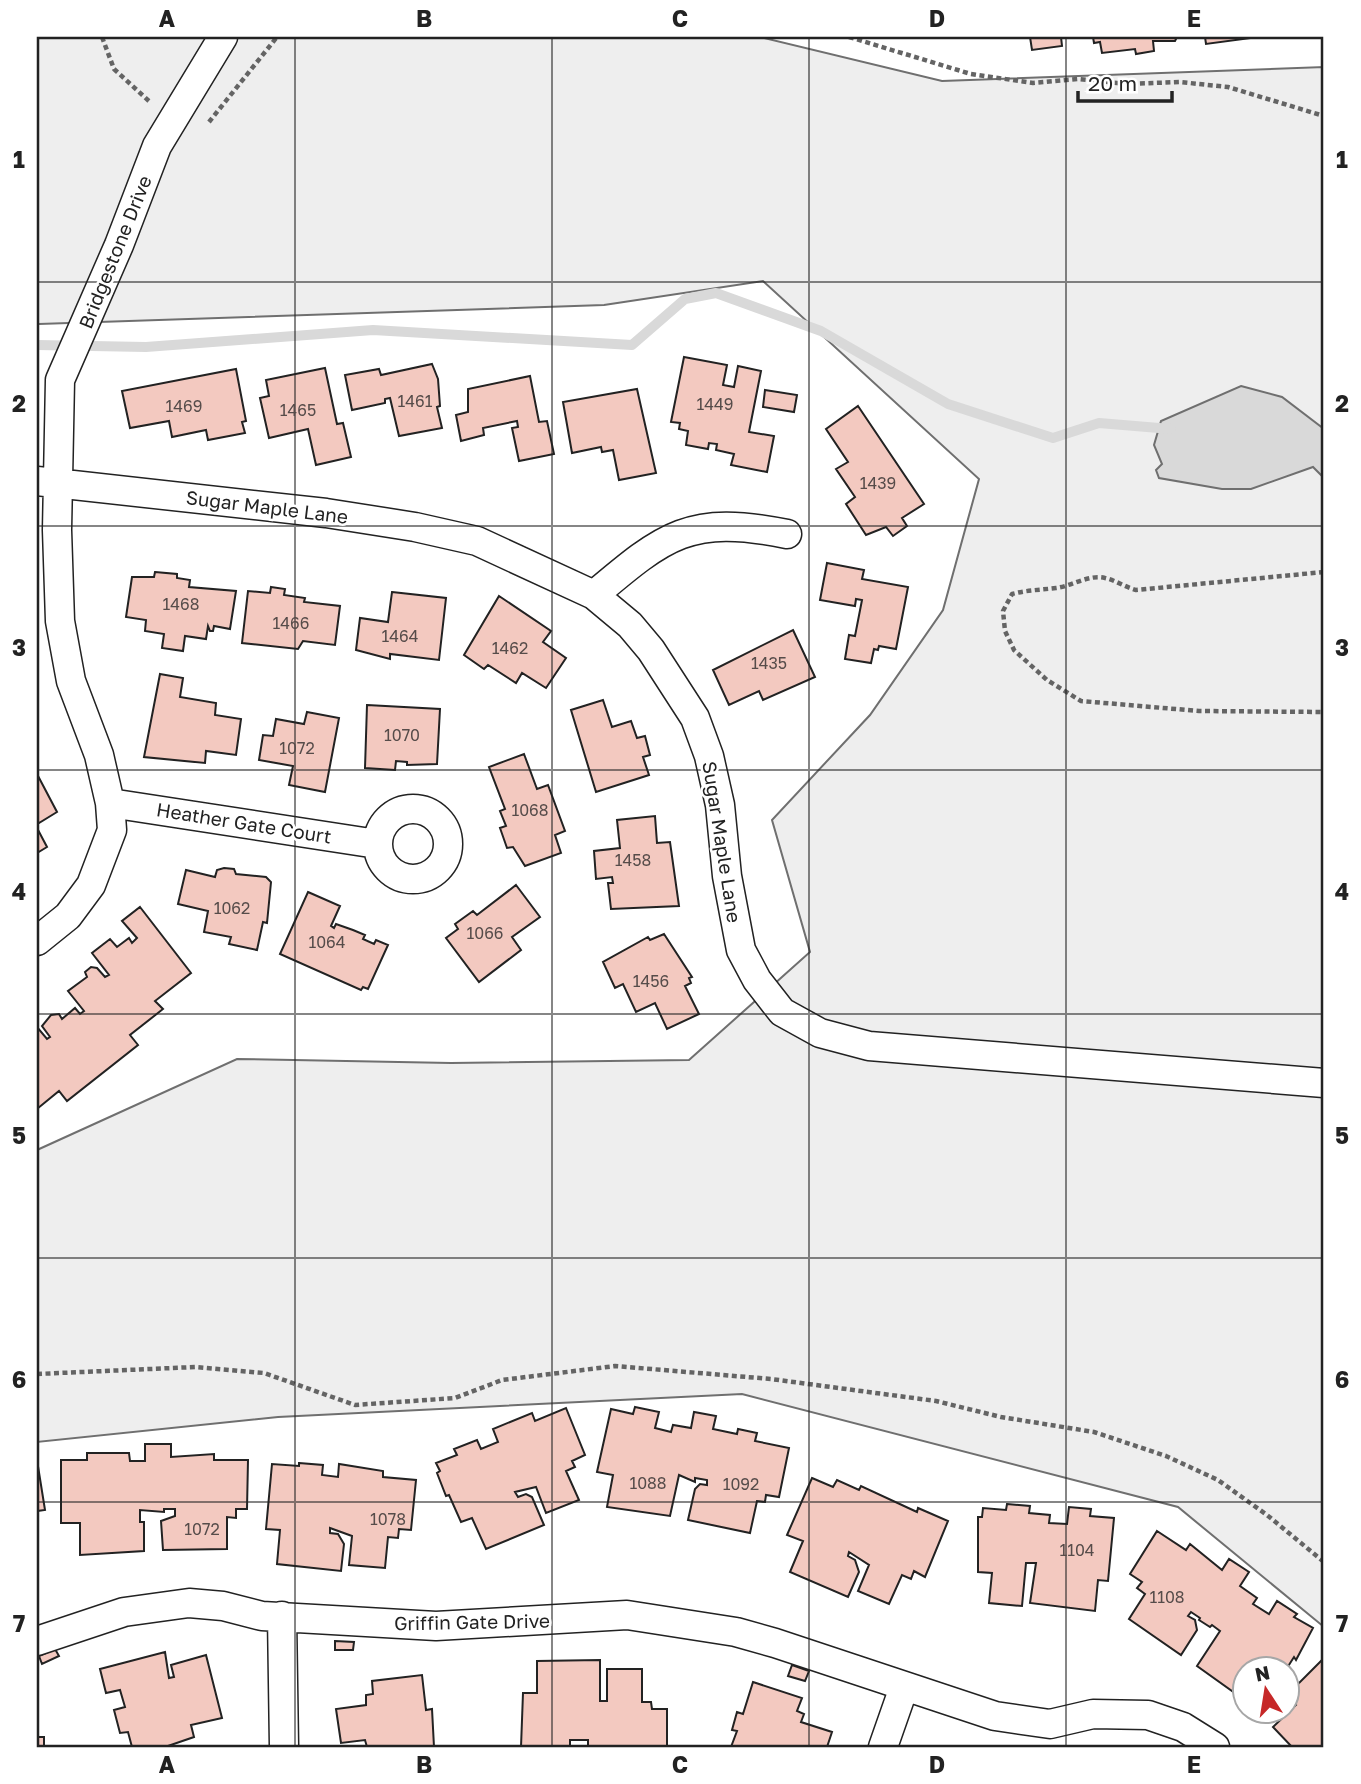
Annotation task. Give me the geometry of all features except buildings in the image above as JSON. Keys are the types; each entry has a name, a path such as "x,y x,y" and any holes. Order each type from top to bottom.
{"street":[{"name":"Bridgestone Drive","path":"37,941 68,916 91,885 112,830 110,803 99,755 71,681 60,621 48,481 60,380 90,315 156,146 223,37"},
{"name":"Sugar Maple Lane","path":"48,481 326,513 415,527 477,541 594,595 630,625 651,650 695,718 709,757 720,805 727,876 741,950 757,980 782,1012 820,1033 869,1046 1324,1083"},
{"path":"594,595 648,549 675,535 713,527 743,525 787,534"},
{"name":"Heather Gate Court","path":"110,803 377,844"},
{"name":"Griffin Gate Drive","path":"37,1641 124,1612 178,1604 223,1606 262,1616 327,1622 436,1626 627,1615 736,1632 904,1687"},
{"path":"282,1616 284,1747"},
{"path":"883,1747 904,1687 995,1716 1050,1724 1093,1714 1147,1715 1183,1727 1215,1747"}],"path":[{"path":"849,37 971,74 1032,83 1078,79 1127,84 1180,82 1228,87 1324,116"},
{"path":"1324,572 1136,590 1119,586 1108,578 1096,577 1056,588 1033,588 1012,594 1003,611 1005,631 1014,650 1047,680 1080,701 1199,712 1324,712"},
{"path":"37,1374 195,1367 264,1373 355,1405 454,1398 502,1380 615,1366 771,1379 936,1401 1001,1417 1094,1432 1166,1456 1218,1480 1268,1515 1324,1562"}],"shaded area":[{"path":"37,37 760,37 942,81 1324,67 1324,1627 1178,1507 742,1394 278,1417 37,1442 37,1150 237,1059 451,1063 689,1060 810,952 772,820 870,715 943,610 979,479 763,281 604,305 39,324"},
{"path":"1241,386 1282,397 1324,429 1324,478 1313,467 1251,489 1222,489 1159,478 1156,470 1162,464 1154,445 1161,421"}],"waterway":[{"path":"37,345 146,347 373,330 632,345 685,299 716,293 821,331 948,404 1053,438 1099,423 1171,429"}]}
